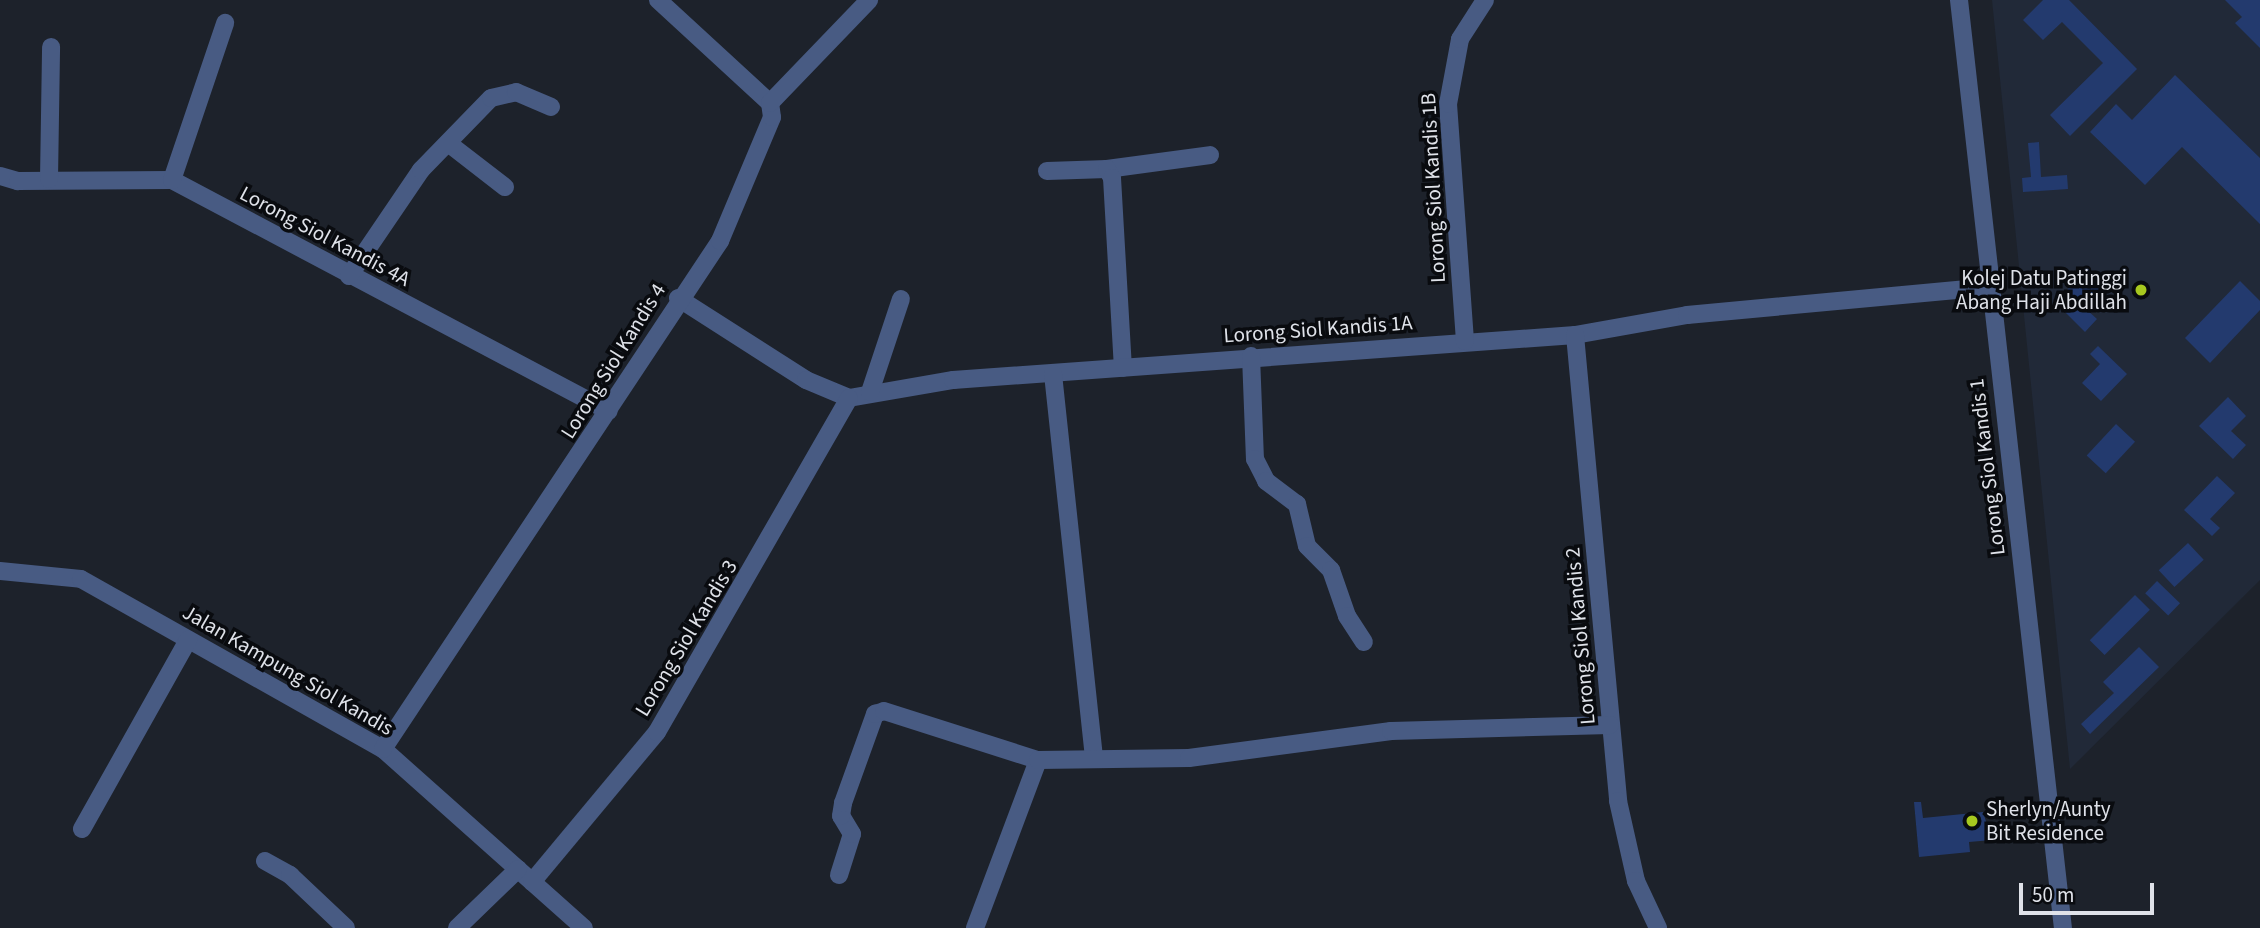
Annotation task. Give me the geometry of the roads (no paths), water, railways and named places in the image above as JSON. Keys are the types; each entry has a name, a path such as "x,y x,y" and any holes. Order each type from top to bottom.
{"street":[{"path":"658,0 770,103 869,0"},
{"name":"Lorong Siol Kandis 1B","path":"1465,341 1448,104 1460,39 1485,0"},
{"name":"Lorong Siol Kandis 1","path":"1959,0 1989,287 2063,928"},
{"path":"172,180 225,23"},
{"path":"48,178 51,47"},
{"path":"349,276 421,170 498,94 516,92 551,107"},
{"name":"Lorong Siol Kandis 4","path":"383,749 609,411 678,298 731,223 772,117 770,103"},
{"path":"447,143 505,187"},
{"path":"1047,172 1107,169 1210,155"},
{"path":"1107,169 1120,268 1123,368"},
{"name":"Lorong Siol Kandis 4A","path":"0,176 172,180 349,276 609,411"},
{"name":"Lorong Siol Kandis 1A","path":"849,398 870,392 1251,356 1575,335 1687,315 1989,287"},
{"path":"678,298 806,380 849,398"},
{"path":"870,392 901,299"},
{"name":"Lorong Siol Kandis 2","path":"1575,335 1618,801 1636,881 1658,928"},
{"path":"1251,356 1255,460 1266,481 1297,504 1307,546 1331,570 1347,616 1364,642"},
{"path":"1053,374 1094,757"},
{"name":"Lorong Siol Kandis 3","path":"532,882 657,732 849,398"},
{"name":"Jalan Kampung Siol Kandis","path":"0,571 81,579 383,749 584,928"},
{"path":"82,829 188,640"},
{"path":"839,875 852,834 841,816 843,803 875,714 884,711 1038,760 1094,757 1189,758 1391,732 1610,725"},
{"path":"975,928 1038,760"},
{"path":"265,861 290,875 346,928"},
{"path":"457,928 518,869"}],"place":[{"name":"Kolej Datu Patinggi Abang Haji Abdillah","path":"2141,290"},
{"name":"Sherlyn/Aunty Bit Residence","path":"1972,821"}]}
